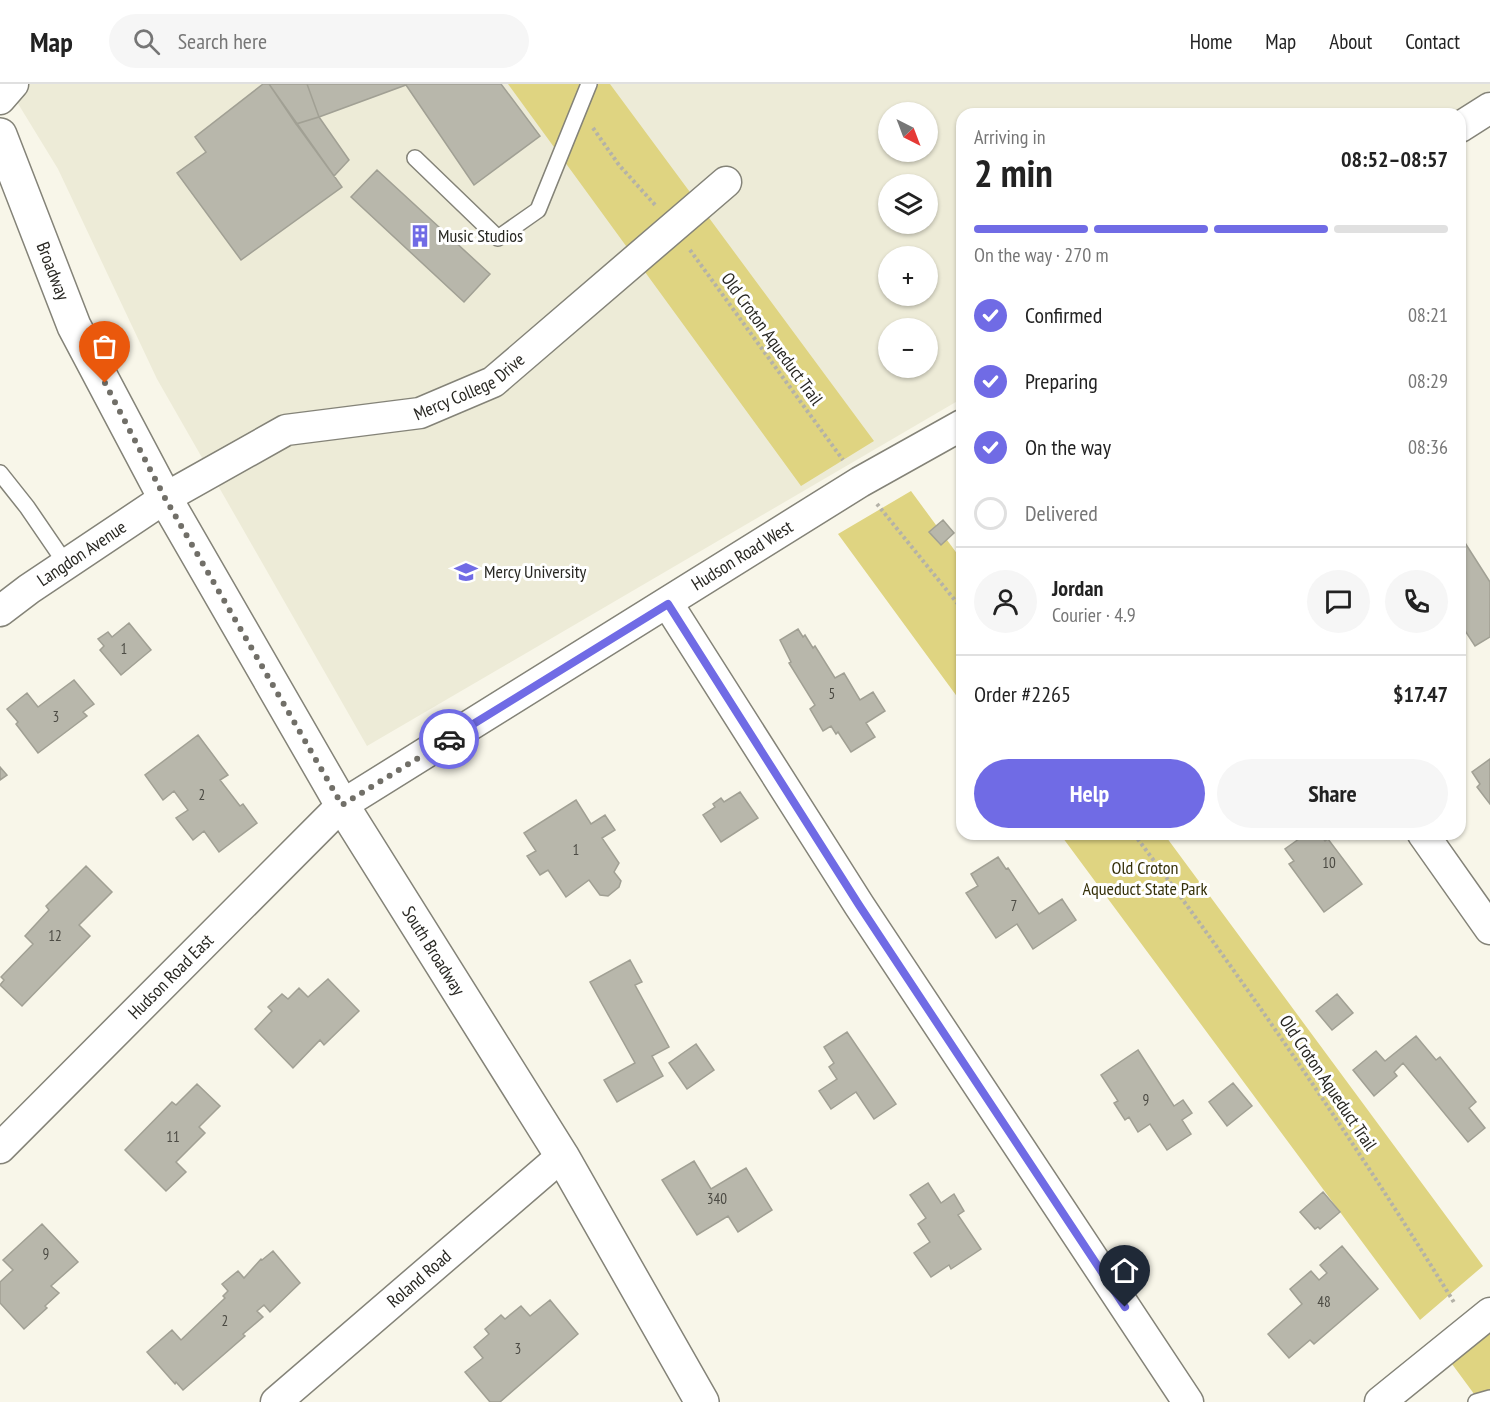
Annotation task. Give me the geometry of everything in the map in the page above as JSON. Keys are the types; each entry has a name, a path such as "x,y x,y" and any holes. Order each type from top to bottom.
{"main road":[{"name":"Broadway","path":"0,135 74,326 165,498"},
{"name":"South Broadway","path":"165,498 342,805 561,1156 702,1402"}],"street":[{"path":"0,99 13,84"},
{"path":"1466,123 1490,108"},
{"name":"Mercy College Drive","path":"165,498 286,430 420,413 493,382 726,182"},
{"name":"Hudson Road West","path":"342,805 668,604 860,482 956,427"},
{"name":"Langdon Avenue","path":"0,611 165,498"},
{"path":"668,604 859,905 1188,1402"},
{"name":"Hudson Road East","path":"0,1148 342,805"},
{"path":"1427,840 1490,929"},
{"name":"Roland Road","path":"276,1402 561,1156"},
{"path":"1380,1402 1480,1321"}],"lane":[{"path":"415,158 498,238 538,210 589,84"},
{"path":"0,473 33,514 66,564"},
{"path":"1476,1402 1490,1398"}],"path":[{"name":"Old Croton Aqueduct Trail","path":"579,109 619,165 673,226 860,482 956,602"},
{"name":"Old Croton Aqueduct Trail","path":"1139,840 1213,939 1385,1190 1480,1321"}],"shaded area":[{"name":"Mercy University","path":"6,84 1490,84 1490,90 1460,108 956,108 956,402 367,746 157,379 58,169"}],"green space":[{"path":"508,84 610,84 874,441 801,486"},
{"path":"911,491 956,552 956,695 838,534"},
{"name":"Old Croton Aqueduct State Park","path":"1064,840 1168,840 1483,1266 1420,1320"},
{"path":"1490,1331 1490,1402 1480,1402 1452,1364"}],"building":[{"path":"263,84 269,84 342,187 241,260 177,173 206,152 195,137"},
{"path":"269,84 307,84 319,117 296,124"},
{"path":"307,84 501,84 540,136 474,185 406,85 319,117"},
{"path":"319,117 349,160 334,176 296,124"},
{"name":"Music Studios","path":"377,170 490,274 464,302 351,197"},
{"path":"943,520 954,533 941,545 929,532"},
{"path":"1466,544 1490,582 1490,637 1475,646 1466,632"},
{"path":"129,623 151,650 121,675 100,650 104,646 98,639 108,632 112,637"},
{"path":"798,629 813,648 815,646 835,678 844,673 860,700 873,692 885,711 866,723 875,737 851,752 838,732 836,734 831,726 823,731 810,709 815,705 789,663 791,662 780,640"},
{"path":"74,680 94,704 83,712 87,716 38,753 7,709 27,693 38,707"},
{"path":"198,735 228,775 220,780 257,823 219,852 204,831 193,840 176,818 188,810 174,791 163,800 145,775"},
{"path":"1490,759 1490,804 1477,787 1480,784 1472,772"},
{"path":"0,767 7,775 0,780"},
{"path":"740,792 758,818 721,842 703,815 715,807 713,804 721,798 724,802"},
{"path":"576,800 591,824 605,815 615,830 602,838 619,863 614,872 621,881 619,887 608,896 600,895 589,880 566,897 548,870 540,875 527,856 536,851 524,833"},
{"path":"1298,840 1329,840 1362,884 1324,912 1289,864 1294,861 1285,849"},
{"path":"998,857 1039,914 1062,899 1076,920 1033,949 1017,924 996,938 966,893 978,886 971,874"},
{"path":"86,866 112,892 79,925 90,936 22,1006 0,985 4,980 1,977 33,944 25,936 49,910 46,906"},
{"path":"630,960 642,982 635,985 669,1047 652,1056 663,1076 617,1102 604,1080 635,1063 590,982"},
{"path":"328,979 359,1011 324,1045 320,1040 293,1068 255,1029 272,1011 268,1007 282,994 288,999 299,988 308,997"},
{"path":"1337,994 1353,1013 1332,1030 1316,1011"},
{"path":"847,1032 896,1104 874,1119 856,1092 831,1109 819,1091 837,1079 829,1067 834,1063 824,1047"},
{"path":"1416,1036 1436,1060 1440,1057 1476,1102 1469,1108 1485,1128 1468,1142 1403,1063 1394,1072 1397,1076 1374,1096 1353,1070 1376,1051 1385,1061"},
{"path":"696,1044 714,1070 687,1089 669,1063"},
{"path":"1138,1050 1174,1106 1183,1100 1192,1113 1182,1120 1191,1134 1167,1150 1150,1124 1138,1132 1129,1117 1125,1120 1114,1103 1118,1101 1101,1075"},
{"path":"1233,1083 1252,1106 1227,1126 1209,1102"},
{"path":"197,1084 220,1106 199,1127 205,1133 176,1162 186,1172 166,1191 125,1150 172,1102 176,1105"},
{"path":"694,1161 711,1189 746,1168 772,1210 738,1232 728,1216 697,1235 662,1180"},
{"path":"928,1183 941,1203 954,1194 964,1211 958,1215 981,1249 951,1269 949,1265 931,1277 914,1253 930,1242 918,1224 926,1218 910,1195"},
{"path":"1323,1192 1340,1212 1320,1229 1318,1227 1315,1229 1300,1212"},
{"path":"42,1224 78,1262 51,1286 59,1293 45,1306 47,1308 24,1329 0,1303 0,1282 13,1270 3,1260"},
{"path":"1342,1246 1378,1289 1314,1344 1310,1340 1289,1358 1268,1334 1302,1304 1290,1289 1311,1271 1319,1280 1327,1273 1320,1265"},
{"path":"273,1251 300,1283 270,1312 264,1305 257,1311 263,1317 243,1334 245,1336 183,1390 147,1352 172,1330 181,1340 225,1298 223,1296 228,1291 222,1284 238,1271 244,1278 261,1259"},
{"path":"550,1300 578,1334 500,1402 490,1402 465,1372 483,1358 474,1347 489,1334 485,1329 501,1315 505,1319 521,1306 530,1316"}],"way so far":[{"path":"105,383 165,498 342,805 449,739"}],"place":[{"name":"Music Studios","path":"420,236"},
{"name":"Mercy University","path":"466,572"}],"route":[{"path":"449,739 668,604 859,905 1125,1307"}]}
